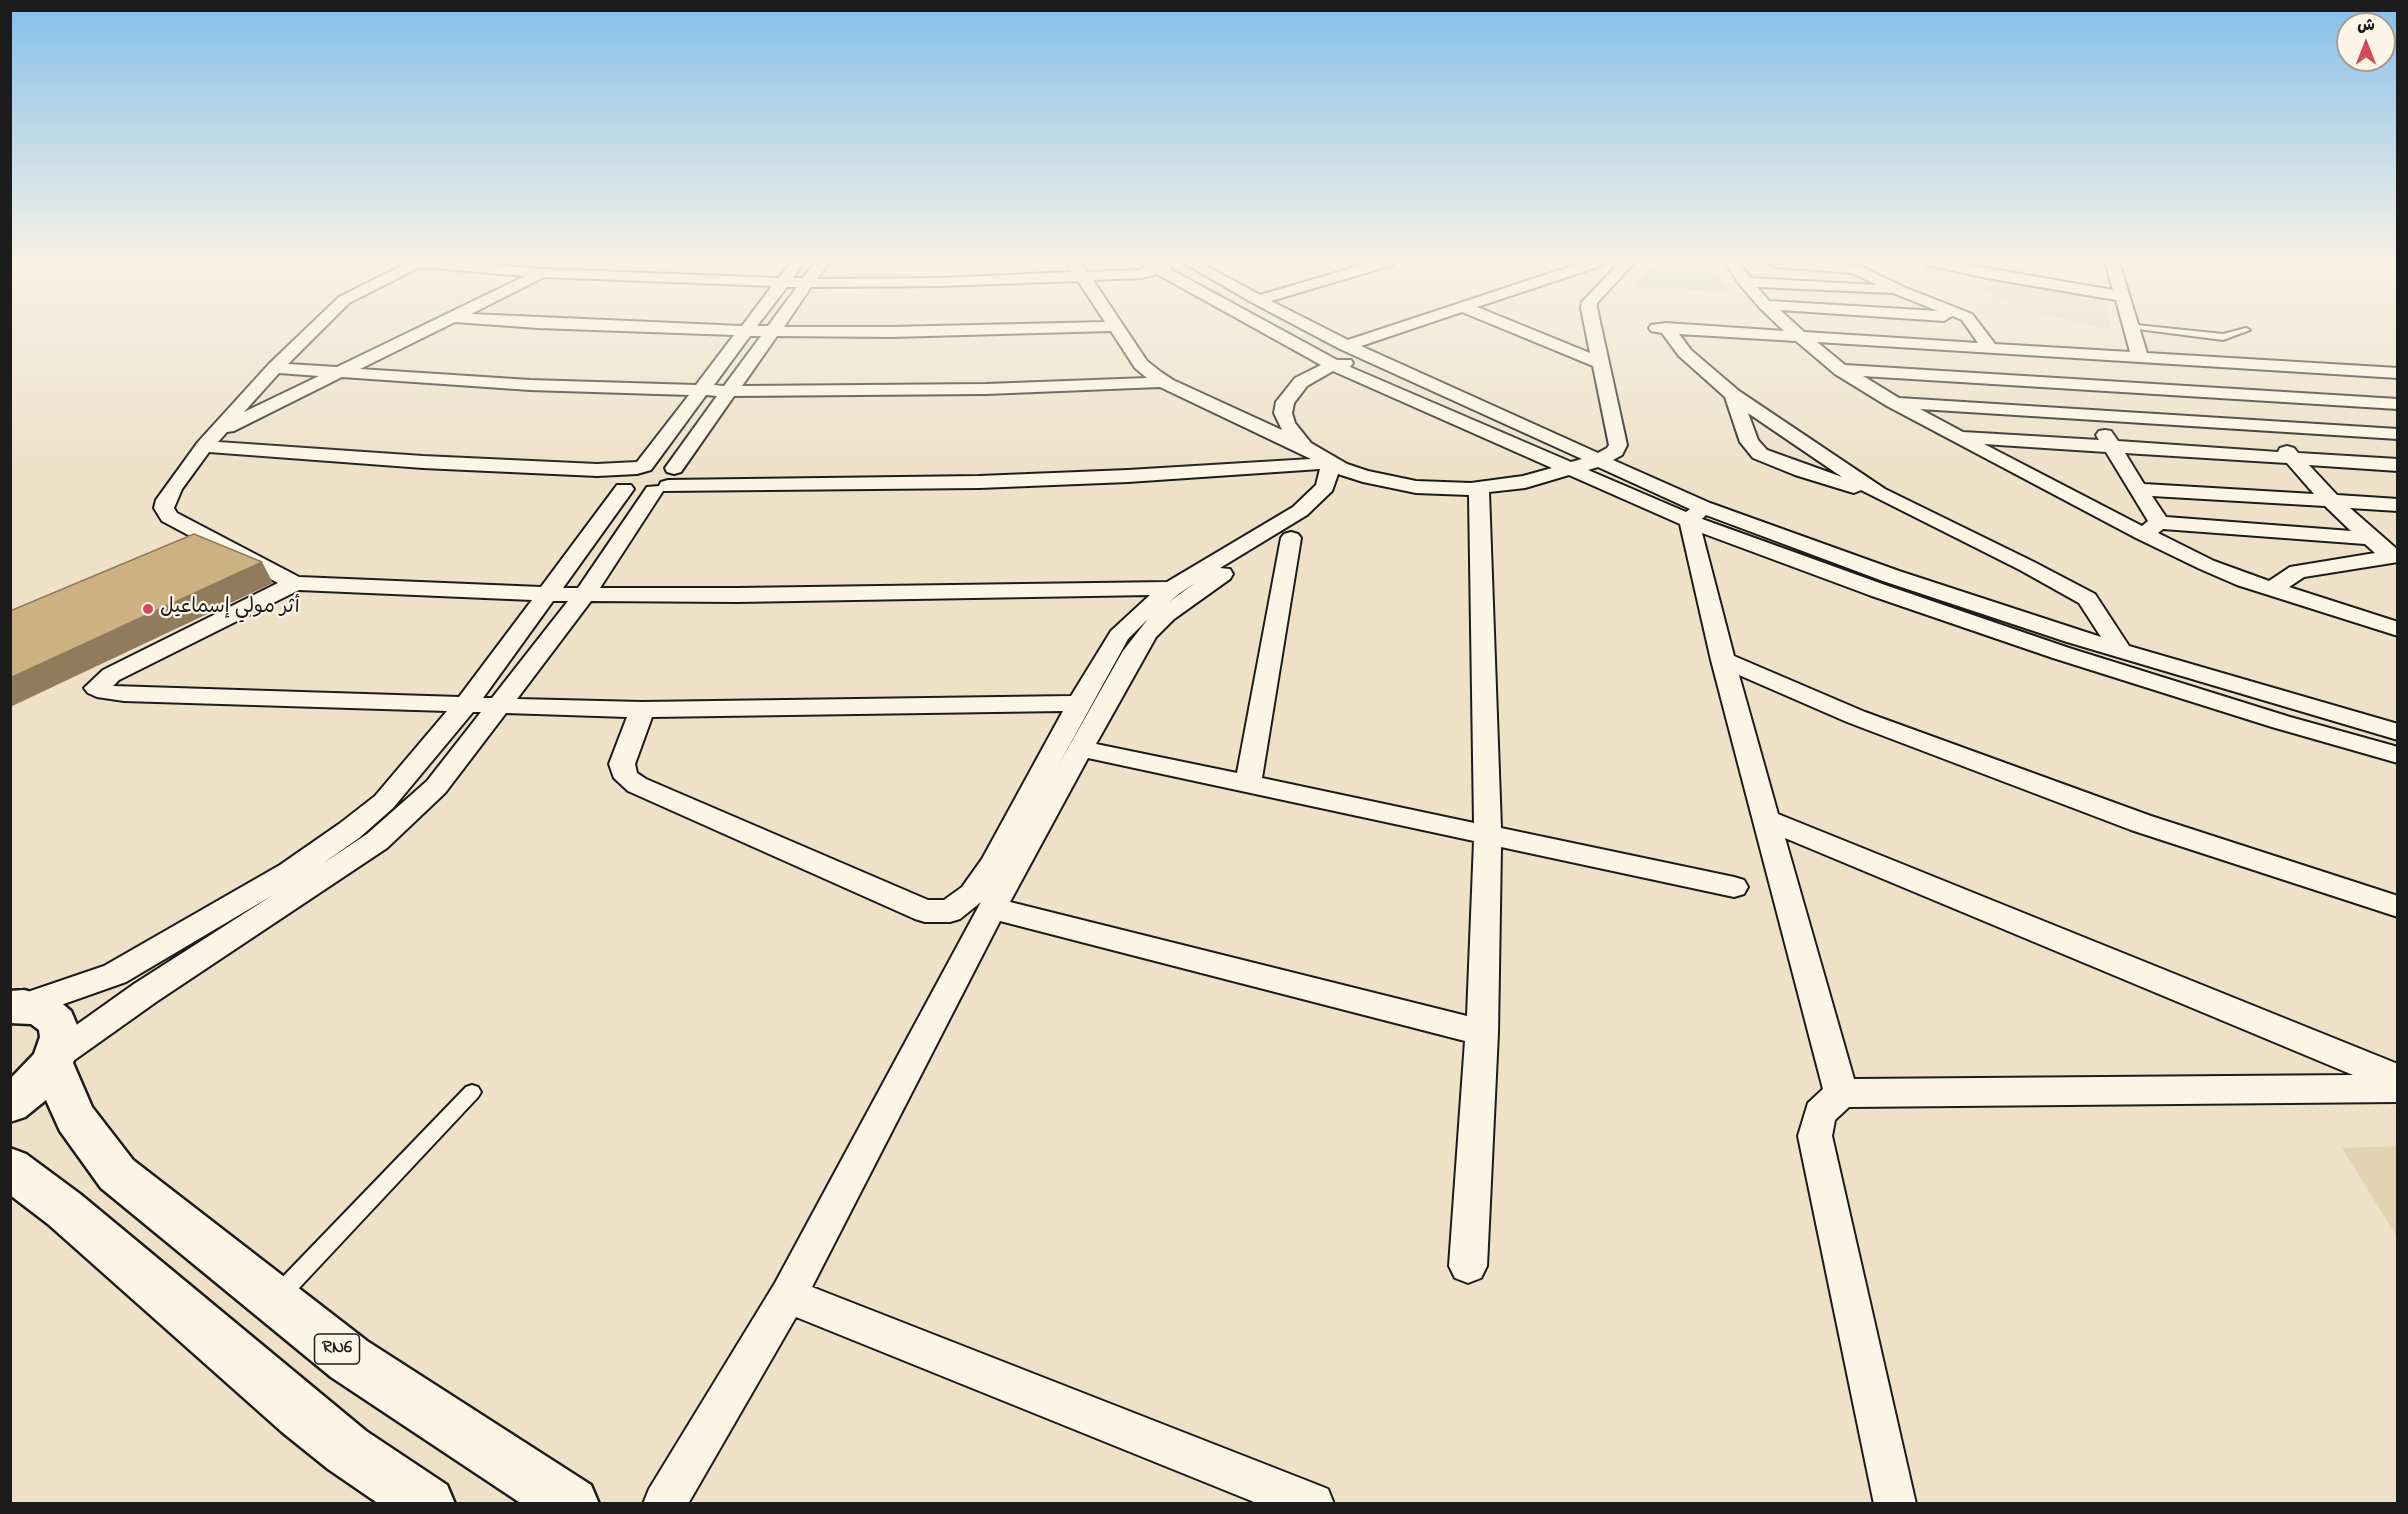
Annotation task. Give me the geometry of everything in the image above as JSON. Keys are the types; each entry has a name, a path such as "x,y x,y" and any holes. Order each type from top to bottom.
{"highway":[{"path":"10,1104 32,1086 53,1060 61,1037 57,1022 44,1011 17,1006"},
{"name":"RN6","path":"53,1060 75,1118 117,1174 349,1359 572,1503"},
{"path":"10,1168 64,1209 337,1442 428,1503"}],"street":[{"path":"311,333 275,368 204,446 166,500 164,508 170,517 295,583 547,594 737,595 1172,588"},
{"path":"204,446 340,372 420,333"},
{"path":"17,1006 115,974 290,872 349,831 384,802 465,706 632,477 745,333"},
{"path":"53,1060 145,993 377,841 436,787 585,594 770,333"},
{"path":"1121,333 1141,364 1163,382 1305,448 1330,463 1363,476 1389,482 1435,488 1479,488 1525,482 1600,460 1615,452 1618,445 1594,333"},
{"path":"1275,333 1335,366 1569,469 1696,514 2121,651 2397,732"},
{"path":"1320,333 1369,357 1600,460 1696,514 1877,590 2061,653 2280,722 2397,755"},
{"path":"1346,346 1386,333"},
{"path":"1525,333 1600,363"},
{"path":"1665,333 1733,395 1878,494 2027,566 2088,599 2121,651"},
{"path":"1741,333 2397,373"},
{"path":"1795,333 1841,370 1893,402 1955,436 2151,528 2207,565 2397,628"},
{"path":"1979,333 1990,348"},
{"path":"2132,333 2140,357"},
{"path":"2056,352 2138,489 2151,528"},
{"path":"1305,448 1286,424 1283,413 1285,402 1301,382 1335,366 1369,357"},
{"path":"2196,360 2293,458 2332,502 2369,538 2394,557"},
{"path":"275,368 530,385 728,391 986,389 1163,382"},
{"path":"1841,370 2230,394 2393,407"},
{"path":"2346,370 2393,407"},
{"path":"1733,395 1749,442 1760,454 1802,471 1878,494"},
{"path":"1893,402 2397,434"},
{"path":"1955,436 2397,465"},
{"path":"204,446 404,475 632,477 661,465 668,478"},
{"path":"632,477 637,492 668,478 1121,462 1305,448"},
{"path":"668,478 978,482 1128,476 1330,463"},
{"path":"642,710 622,764 623,772 628,779 664,799 917,908 938,912 950,911 972,894 993,864 1079,703 1119,636 1136,618 1172,588 1300,511 1324,487 1330,463"},
{"path":"1468,1266 1482,1033 1488,835 1479,488"},
{"path":"2138,489 2397,505"},
{"path":"1696,514 1723,660 1840,1093"},
{"path":"2151,528 2369,538"},
{"path":"1248,784 1291,538"},
{"path":"2272,588 2298,573 2394,557"},
{"path":"664,1503 788,1296 992,908 1135,651 1148,632 1166,614 1221,574"},
{"path":"295,583 111,675 96,688 105,692 124,694 642,710 1079,703"},
{"path":"1723,660 1856,717 2120,815 2251,861 2397,907"},
{"path":"1082,749 1734,887"},
{"path":"1767,820 2397,1079"},
{"path":"349,831 377,841"},
{"path":"992,908 1482,1033"},
{"path":"1895,1503 1815,1136 1820,1113 1840,1093 2397,1088"},
{"path":"788,1296 1313,1503"}],"lane":[{"path":"2186,333 2223,337 2238,333"},
{"path":"276,1299 472,1092"}],"shaded area":[{"path":"2398,1146 2397,1237 2342,1148"}],"building":[{"path":"194,534 262,562 10,678 10,611"}],"place":[{"name":"أثر مولي إسماعيل","path":"148,609"}]}
